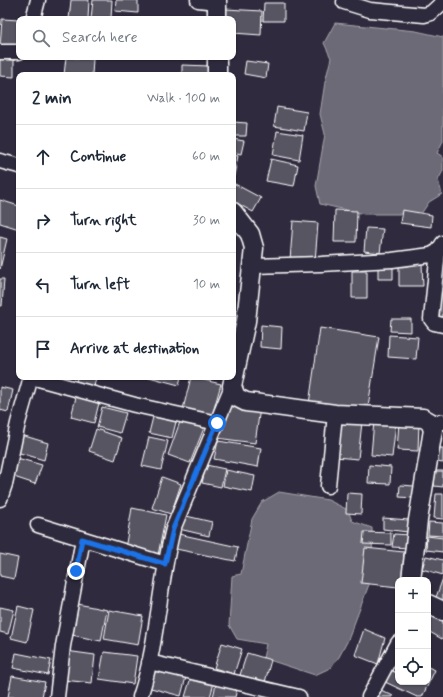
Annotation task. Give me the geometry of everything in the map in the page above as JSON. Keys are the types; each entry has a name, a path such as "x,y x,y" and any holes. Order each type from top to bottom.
{"street":[{"path":"34,16 38,0"},
{"path":"198,0 217,7"},
{"path":"344,2 377,11 424,15 431,13 443,2"},
{"path":"0,52 16,52"},
{"path":"217,60 217,72"},
{"path":"0,161 16,165"},
{"path":"236,216 253,240 253,266 246,320 236,367"},
{"path":"253,266 392,260 431,255 440,247"},
{"path":"440,247 431,319 434,323 443,325"},
{"path":"0,499 30,380"},
{"path":"42,380 135,405 217,423"},
{"path":"140,697 149,662 165,564 173,529 233,380"},
{"path":"232,386 236,397 246,402 335,414 423,418 437,422 433,430 418,520 412,577"},
{"path":"328,486 335,414"},
{"path":"38,525 165,564"},
{"path":"57,697 63,646 82,539"},
{"path":"431,605 443,611"},
{"path":"369,697 395,649"},
{"path":"149,662 299,697"}],"shaded area":[{"path":"335,23 416,31 443,37 443,141 437,153 443,157 443,171 438,180 442,194 429,202 421,214 364,214 320,204 316,186 325,134 320,114 325,82 331,58 324,43"},
{"path":"279,492 328,500 348,510 352,521 372,528 373,574 348,640 339,657 330,668 315,675 263,658 266,644 237,639 229,625 232,576 241,574 252,519 262,502"}],"building":[{"path":"71,0 89,0 88,16 69,16"},
{"path":"93,0 112,0 111,16 91,16"},
{"path":"116,0 138,0 138,13 115,11"},
{"path":"264,3 284,3 284,21 263,21"},
{"path":"225,9 262,11 261,35 236,33 236,16 224,16"},
{"path":"2,19 16,20 16,49 0,47"},
{"path":"0,59 14,60 14,77 0,76"},
{"path":"66,60 93,60 92,72 64,72"},
{"path":"246,61 268,64 266,78 244,74"},
{"path":"182,65 210,66 209,72 182,72"},
{"path":"277,107 307,112 304,131 274,126"},
{"path":"236,122 247,123 246,136 236,136"},
{"path":"277,131 303,135 299,160 273,155"},
{"path":"236,140 244,141 241,154 236,153"},
{"path":"236,156 238,156 236,166"},
{"path":"271,159 298,165 294,186 266,181"},
{"path":"236,185 261,198 253,212 236,203"},
{"path":"0,200 16,205 16,228 0,223"},
{"path":"335,210 357,211 356,242 334,242"},
{"path":"402,210 432,215 431,227 400,223"},
{"path":"293,221 318,223 315,262 290,260"},
{"path":"366,228 383,229 380,253 364,251"},
{"path":"0,237 7,239 0,269"},
{"path":"378,263 393,263 393,279 378,279"},
{"path":"399,264 422,264 423,286 399,286"},
{"path":"352,271 367,271 367,298 352,298"},
{"path":"0,279 4,279 2,306 0,306"},
{"path":"438,293 443,293 443,318 437,318"},
{"path":"391,319 411,319 411,332 390,331"},
{"path":"261,325 282,327 281,349 260,347"},
{"path":"320,328 379,337 367,413 309,404"},
{"path":"389,335 418,337 416,359 388,357"},
{"path":"76,380 95,380 94,387 76,383"},
{"path":"160,380 180,380 179,385"},
{"path":"190,380 204,380 221,384 212,416 183,409"},
{"path":"0,387 13,390 8,412 0,410"},
{"path":"77,393 100,399 94,423 71,417"},
{"path":"227,406 260,408 255,443 217,438"},
{"path":"102,407 126,413 120,433 97,427"},
{"path":"154,413 177,418 172,438 149,433"},
{"path":"181,419 204,428 190,463 168,455"},
{"path":"339,419 362,422 358,459 335,457"},
{"path":"374,421 396,423 392,457 371,455"},
{"path":"399,422 419,423 418,451 397,450"},
{"path":"96,429 122,438 115,460 89,451"},
{"path":"18,434 48,443 44,460 13,451"},
{"path":"149,437 168,441 161,470 142,466"},
{"path":"218,441 261,448 258,467 214,459"},
{"path":"438,448 443,448 443,463 436,462"},
{"path":"17,458 42,465 35,484 11,476"},
{"path":"206,465 225,469 221,487 202,483"},
{"path":"369,465 391,467 390,484 368,483"},
{"path":"226,470 255,476 252,492 223,486"},
{"path":"435,471 443,471 443,487 434,486"},
{"path":"162,477 181,484 171,514 152,508"},
{"path":"400,485 414,486 413,498 399,497"},
{"path":"347,493 362,494 361,514 346,513"},
{"path":"436,494 443,494 443,519 434,518"},
{"path":"132,508 166,515 158,555 125,549"},
{"path":"182,515 212,522 209,536 179,529"},
{"path":"383,518 409,520 408,532 383,529"},
{"path":"429,522 443,523 443,536 428,535"},
{"path":"364,532 391,533 391,545 363,544"},
{"path":"174,533 238,547 235,561 171,548"},
{"path":"394,534 410,535 409,548 392,547"},
{"path":"427,536 443,538 443,552 426,550"},
{"path":"365,548 404,552 402,577 395,577 395,587 361,583"},
{"path":"0,554 18,558 14,579 0,576"},
{"path":"426,556 443,560 443,575 422,569"},
{"path":"443,578 443,603 435,600"},
{"path":"73,603 107,610 101,641 67,634"},
{"path":"18,606 34,610 27,642 11,638"},
{"path":"0,607 14,610 8,634 0,632"},
{"path":"109,610 143,616 138,645 104,639"},
{"path":"433,614 443,620 442,639 431,633 431,618"},
{"path":"364,629 385,638 378,664 355,655"},
{"path":"222,643 242,649 234,674 214,668"},
{"path":"66,651 95,655 92,683 63,680"},
{"path":"104,652 137,656 133,684 99,679"},
{"path":"16,653 51,660 48,675 13,668"},
{"path":"247,653 271,660 265,682 240,675"},
{"path":"152,668 186,677 181,696 147,687"},
{"path":"431,668 435,670 431,678"},
{"path":"389,669 395,672 395,685 428,685 422,697 417,697 383,681"},
{"path":"12,676 45,682 42,697 8,697"},
{"path":"191,677 214,683 210,697 185,697"},
{"path":"216,684 237,689 235,697 213,697"},
{"path":"377,688 393,696 393,697 372,697"}],"route":[{"path":"76,571 82,539 165,564 173,529 217,423"}]}
